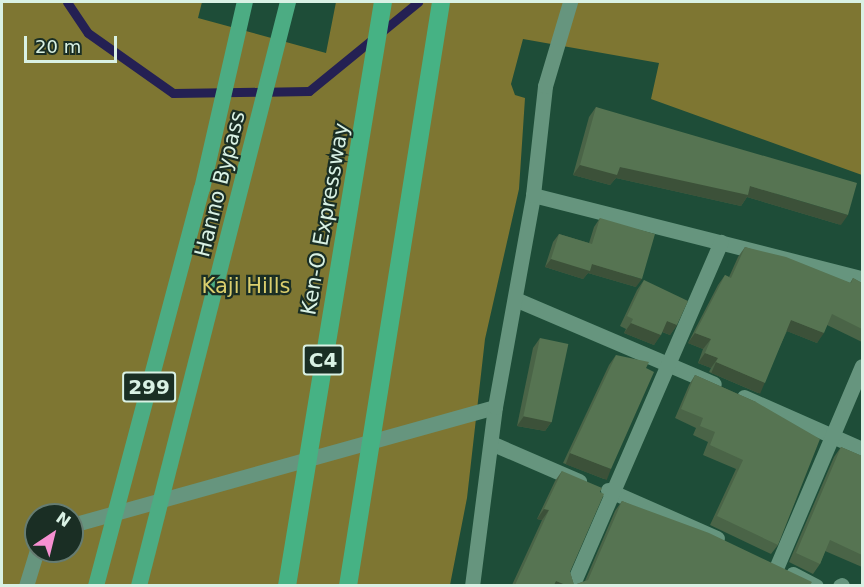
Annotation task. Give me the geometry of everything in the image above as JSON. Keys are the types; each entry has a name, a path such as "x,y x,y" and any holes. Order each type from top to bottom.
{"highway":[{"name":"Hanno Bypass","path":"96,585 202,189 244,2"},
{"name":"Hanno Bypass","path":"139,585 241,197 288,2"},
{"name":"Ken-O Expressway","path":"287,585 383,2"},
{"path":"348,585 441,2"}],"street":[{"path":"472,585 495,407 533,195 545,86 570,2"},
{"path":"533,195 862,278"},
{"path":"572,585 670,365 721,242"},
{"path":"516,299 862,449"},
{"path":"816,585 772,563 833,436 862,366"},
{"path":"84,522 495,407"},
{"path":"491,443 597,488 615,491 734,546"},
{"path":"26,585 33,563"}],"green space":[{"name":"Kaji Hills","path":"2,2 202,2 198,18 326,53 336,2 862,2 862,175 651,99 659,63 523,39 511,84 515,95 525,98 519,189 485,339 467,498 450,585 2,585"}],"building":[{"path":"596,107 857,183 848,215 750,186 748,195 620,167 617,175 580,165"},
{"path":"600,218 655,234 642,279 592,264 590,271 551,259 559,234 592,244"},
{"path":"745,247 786,257 851,283 853,278 862,283 862,329 832,314 824,333 791,320 765,383 716,362 718,358 705,353 711,339 695,333 725,275 731,278"},
{"path":"644,280 688,301 677,325 667,321 661,335 631,323 633,319 627,316"},
{"path":"540,338 568,344 552,422 523,416"},
{"path":"616,355 649,362 646,368 654,372 611,469 570,453"},
{"path":"695,375 756,402 820,439 778,545 717,516 743,460 710,445 715,432 700,426 703,418 681,409"},
{"path":"841,447 862,456 862,555 830,540 820,564 796,553"},
{"path":"562,471 602,488 600,492 604,494 570,572 574,585 556,581 554,585 515,585 549,510 544,509"},
{"path":"622,501 709,533 812,582 810,585 574,585 588,580"}],"waterway":[{"path":"67,2 88,33 173,93 309,91 418,2"}]}
